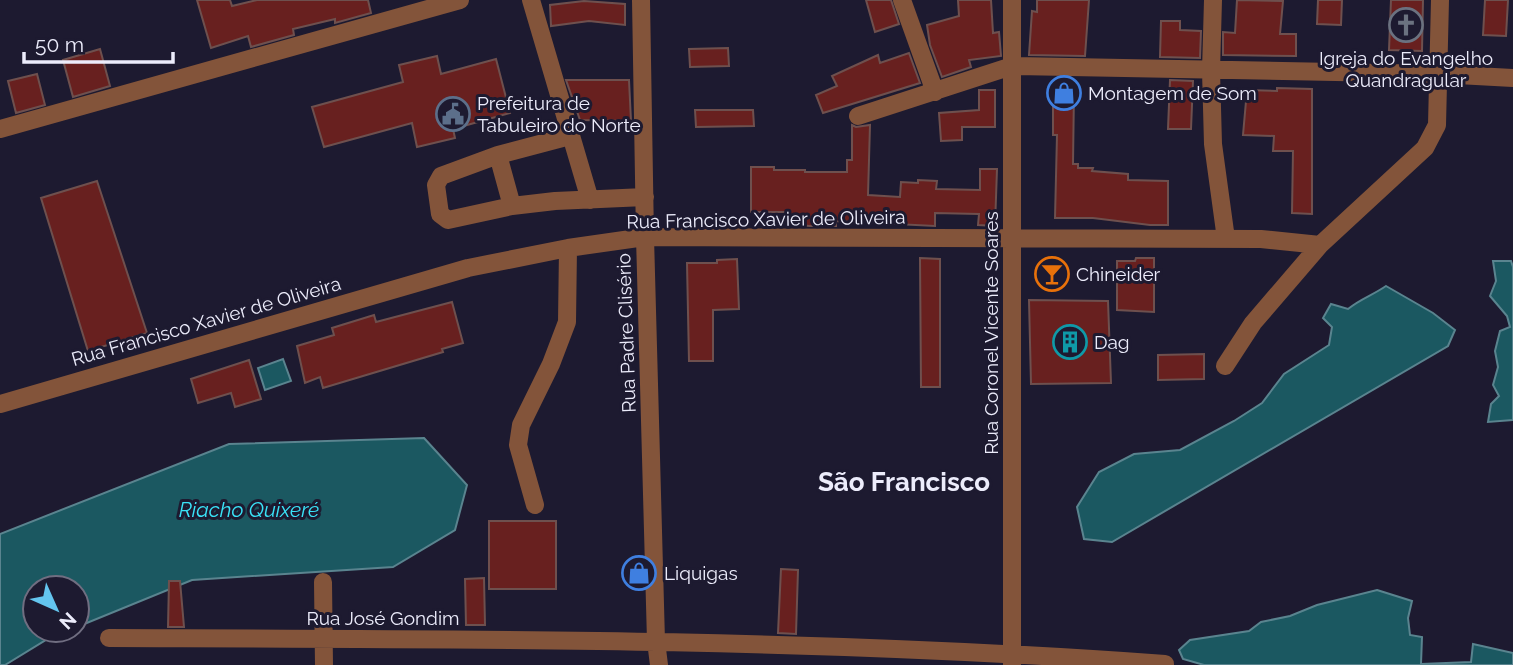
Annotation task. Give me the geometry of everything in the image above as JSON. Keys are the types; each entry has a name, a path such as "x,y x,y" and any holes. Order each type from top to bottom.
{"street":[{"path":"3,129 460,0"},
{"path":"531,0 590,200"},
{"name":"Rua Padre Clisério","path":"641,0 645,237 656,641 659,665"},
{"path":"902,0 935,92"},
{"name":"Rua Coronel Vicente Soares","path":"1012,0 1012,659"},
{"path":"1213,0 1213,144 1226,239"},
{"path":"1225,366 1253,323 1320,245 1425,148 1437,125 1440,0"},
{"path":"858,116 1012,66 1439,74 1513,78"},
{"path":"570,136 498,155 440,176 436,185 440,214 448,220 512,206 645,197"},
{"path":"498,155 512,206"},
{"name":"Rua Francisco Xavier de Oliveira","path":"0,404 468,268 569,248 645,237 1261,239 1320,245"},
{"path":"535,505 518,445 522,425 551,364 566,322 569,248"},
{"path":"323,582 324,665"},
{"name":"Rua José Gondim","path":"109,638 656,641 1165,664"}],"water":[{"path":"1493,261 1511,261 1513,267 1513,420 1488,422 1491,404 1499,396 1493,385 1498,367 1495,351 1500,331 1510,327 1507,316 1490,296 1496,281"},
{"path":"1386,286 1433,313 1455,330 1448,346 1112,542 1084,539 1077,507 1099,472 1134,454 1180,450 1262,403 1284,374 1329,345 1332,327 1323,318 1331,304 1348,309"},
{"path":"283,359 291,381 265,390 258,368"},
{"name":"Riacho Quixeré","path":"424,438 467,485 455,530 393,567 192,580 91,621 91,574 21,574 21,644 39,644 5,665 0,665 0,534 229,444"},
{"path":"1377,590 1412,601 1408,618 1410,635 1422,637 1421,664 1471,662 1473,644 1513,653 1513,665 1204,665 1183,659 1179,650 1190,640 1249,631 1261,622"}],"building":[{"path":"197,0 230,0 232,6 257,0 368,0 371,13 335,23 335,19 293,29 294,35 251,47 248,36 211,48"},
{"path":"866,0 891,0 899,24 875,32"},
{"path":"958,0 991,0 993,33 999,32 1001,56 969,60 971,67 942,77 930,45 927,25 959,16"},
{"path":"1037,0 1089,0 1085,56 1029,55 1032,11 1037,12"},
{"path":"1237,0 1283,1 1280,34 1296,34 1296,56 1223,55 1223,32 1235,33"},
{"path":"1318,0 1342,0 1341,25 1317,24"},
{"name":"Igreja do Evangelho Quandragular","path":"1391,0 1423,0 1422,51 1389,50"},
{"path":"1485,0 1508,0 1506,36 1483,35"},
{"path":"584,1 625,4 625,25 589,21 551,26 550,5"},
{"path":"1161,21 1180,21 1180,30 1201,31 1200,58 1160,57"},
{"path":"728,48 729,66 690,67 689,49"},
{"path":"100,49 110,86 73,97 63,60"},
{"path":"909,53 920,83 823,113 816,95 837,86 832,76 878,55 880,63"},
{"path":"437,56 441,74 496,59 510,113 453,129 455,138 417,147 412,123 324,147 312,107 403,82 399,65"},
{"path":"37,74 45,105 16,113 8,81"},
{"path":"566,80 629,80 631,121 580,120"},
{"path":"1170,80 1193,81 1191,129 1168,129"},
{"path":"1277,88 1312,89 1312,214 1292,213 1293,151 1273,151 1274,136 1243,135 1247,90 1277,91"},
{"path":"979,90 995,90 995,127 962,127 962,140 941,141 939,113 979,110"},
{"path":"1053,90 1074,90 1073,164 1078,164 1078,168 1093,168 1092,171 1128,174 1128,180 1168,181 1168,225 1093,218 1055,218 1057,135 1053,135"},
{"path":"695,110 753,110 754,126 696,127"},
{"path":"852,125 870,125 868,195 900,197 901,182 918,183 918,180 937,181 936,189 980,190 980,169 997,169 995,226 978,225 979,214 935,213 935,226 836,221 836,226 810,226 785,224 786,212 751,212 751,167 774,167 774,170 805,172 847,172 847,160 852,160"},
{"path":"97,181 147,333 88,351 41,198"},
{"path":"920,258 940,259 940,387 921,387"},
{"path":"1136,258 1154,258 1154,312 1117,310 1117,261 1135,261"},
{"path":"737,259 739,309 713,310 713,361 689,361 687,263 717,263 717,260"},
{"name":"Dag","path":"1029,300 1108,301 1111,383 1031,384"},
{"path":"452,302 463,343 442,349 443,352 323,388 320,377 305,383 297,346 334,335 332,328 374,315 376,322"},
{"path":"1204,354 1204,379 1158,380 1158,355"},
{"path":"249,360 261,399 235,407 231,393 198,403 191,379"},
{"path":"489,521 556,521 556,589 489,589"},
{"path":"781,569 798,570 796,634 778,633"},
{"path":"484,578 485,625 466,625 465,579"},
{"path":"169,581 180,581 184,627 168,627"}],"place":[{"name":"Igreja do Evangelho Quandragular","path":"1406,25"},
{"name":"Montagem de Som","path":"1064,93"},
{"name":"Prefeitura de Tabuleiro do Norte","path":"453,114"},
{"name":"Chineider","path":"1052,274"},
{"name":"Dag","path":"1070,342"},
{"name":"Liquigas","path":"639,573"}],"district":[{"name":"São Francisco","path":"904,482"}]}
